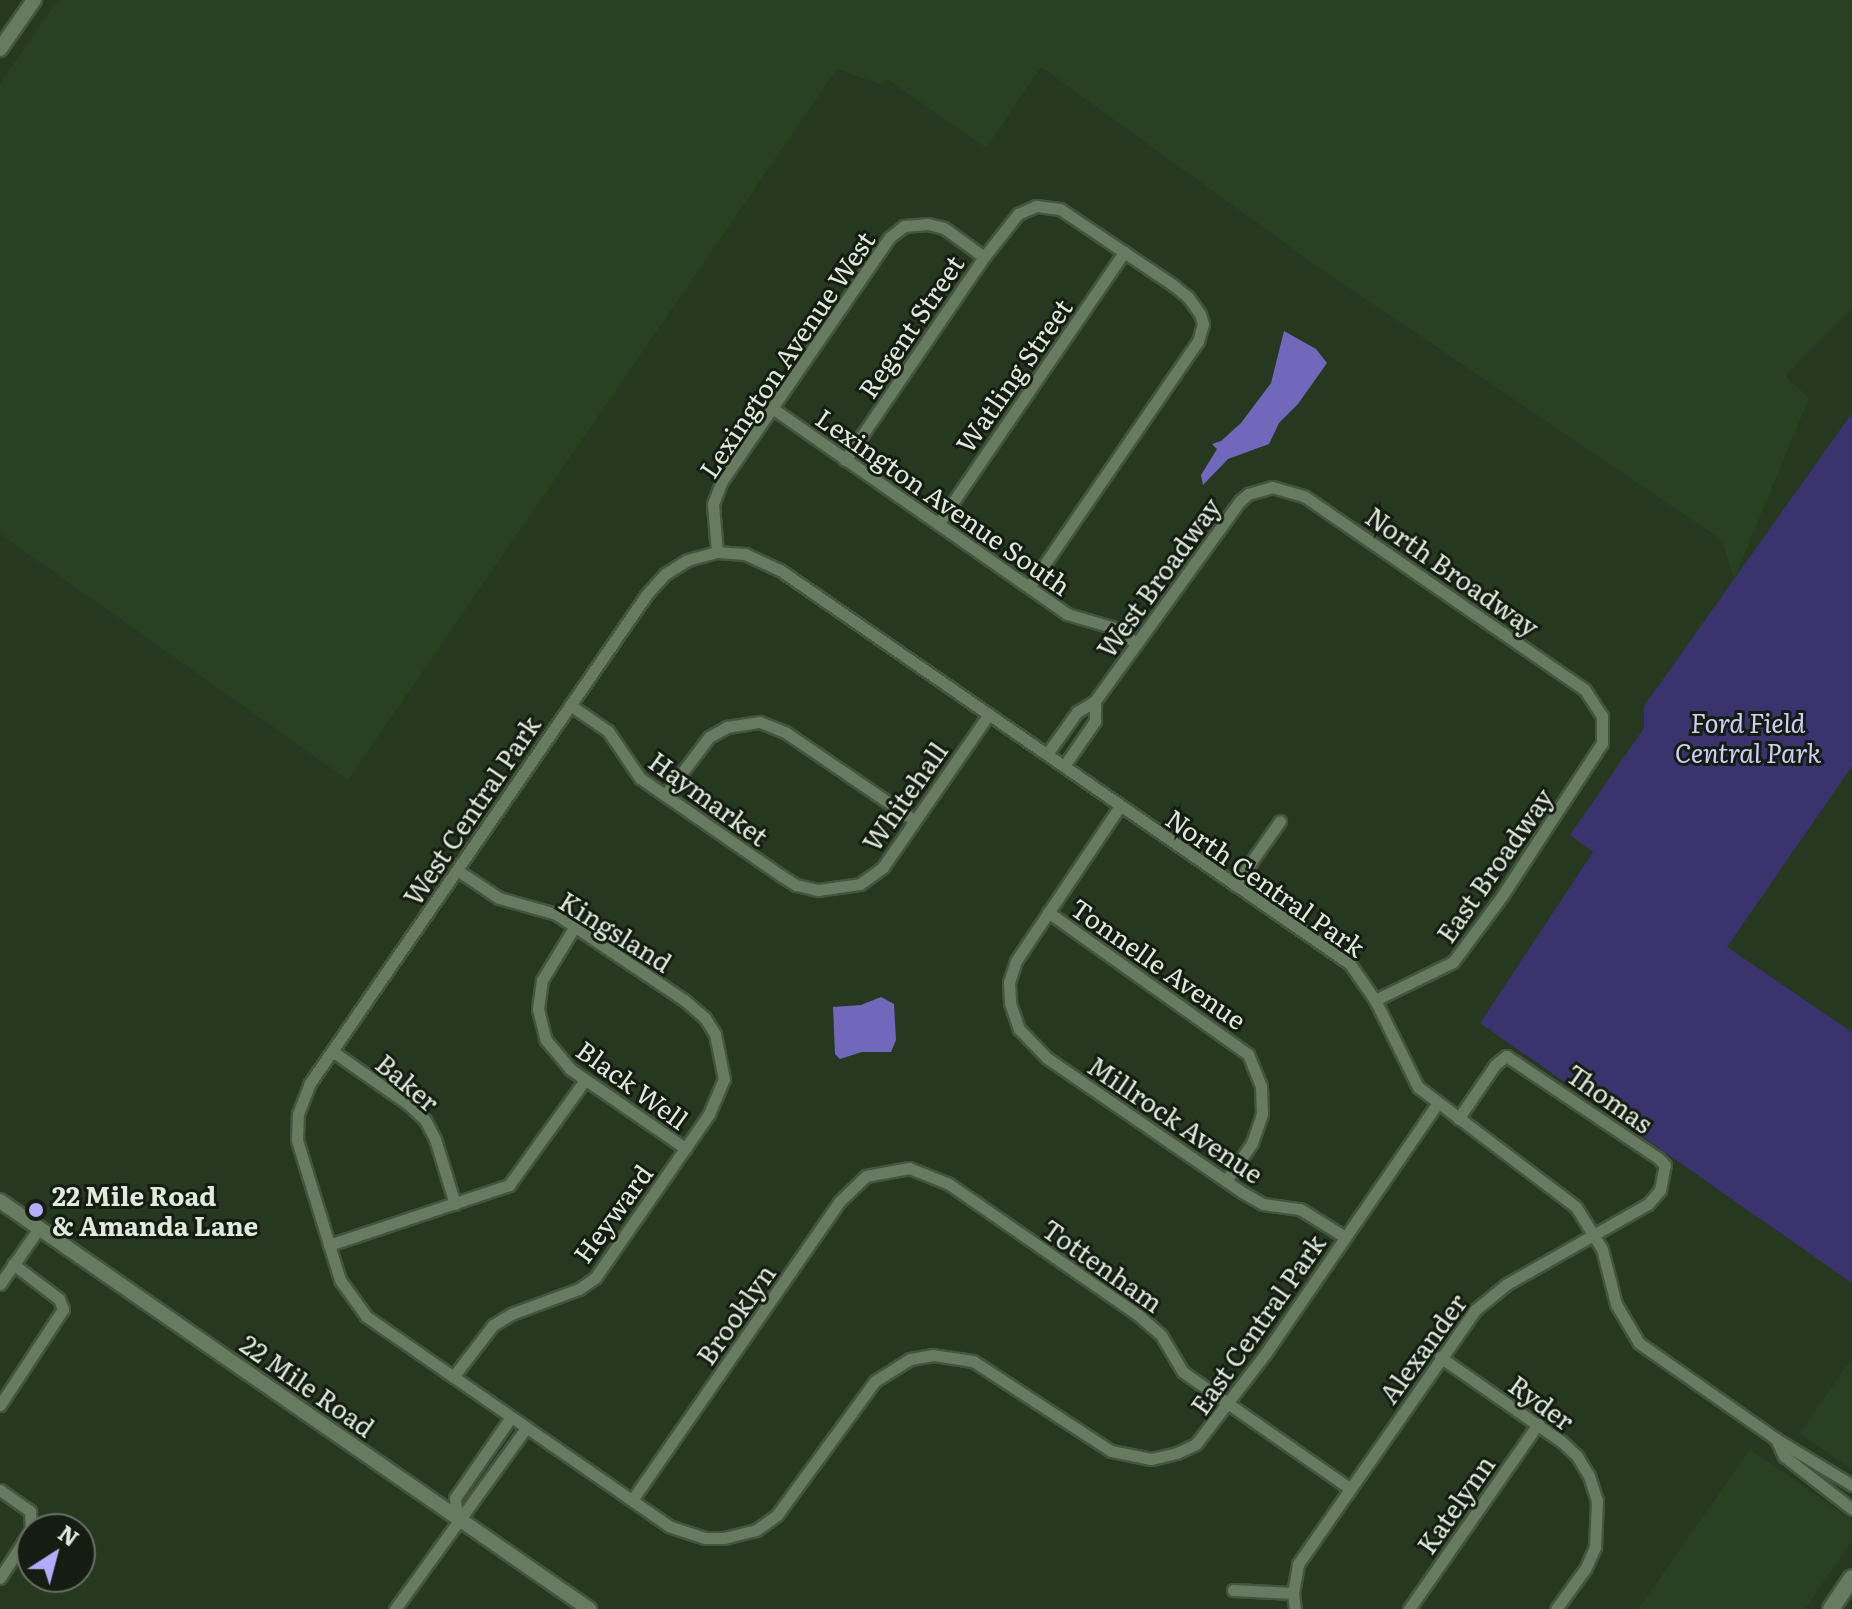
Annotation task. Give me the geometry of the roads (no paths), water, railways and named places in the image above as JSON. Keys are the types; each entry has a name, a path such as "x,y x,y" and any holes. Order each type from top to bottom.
{"main road":[{"path":"1831,1609 1852,1578"}],"street":[{"path":"0,49 34,0"},
{"name":"Regent Street","path":"845,460 984,257 1018,214 1045,205 1067,212 1188,297 1196,305 1203,324 1195,346 1029,587"},
{"name":"Lexington Avenue West","path":"717,552 713,504 716,492 890,237 904,226 928,224 944,228 984,257"},
{"name":"Watling Street","path":"938,524 1124,252"},
{"name":"Lexington Avenue South","path":"772,408 1067,614 1101,622 1136,643"},
{"name":"West Broadway","path":"1047,754 1077,712 1095,701 1240,501 1263,488"},
{"name":"North Broadway","path":"1263,488 1291,489 1314,502 1575,683 1595,700 1602,716"},
{"name":"West Central Park","path":"329,1245 297,1140 301,1105 310,1083 655,583 687,560 717,552 731,552"},
{"name":"North Central Park","path":"731,552 772,564 1350,964 1375,1000 1413,1078 1437,1104 1576,1207 1595,1236 1616,1304 1639,1343 1776,1439 1852,1485"},
{"name":"West Broadway","path":"1064,766 1095,721 1095,701"},
{"name":"Haymarket","path":"570,705 608,731 634,772 796,885 818,890 844,888"},
{"name":"Whitehall","path":"844,888 860,884 883,867 989,714"},
{"name":"East Broadway","path":"1375,1000 1443,969 1460,955 1597,755 1603,738 1602,716"},
{"path":"665,795 709,737 727,727 760,722 785,732 914,820"},
{"path":"1063,732 1080,743"},
{"path":"1048,912 1120,806"},
{"path":"1235,885 1280,821"},
{"name":"Kingsland","path":"457,870 499,898 546,910 575,926 705,1018 715,1034 722,1061"},
{"name":"Millrock Avenue","path":"1048,912 1016,961 1009,982 1010,1003 1019,1029 1038,1051 1263,1204 1308,1213 1345,1237"},
{"name":"Tonnelle Avenue","path":"1048,912 1248,1054 1261,1086 1262,1114 1252,1143 1226,1181"},
{"name":"Black Well","path":"575,926 545,972 538,1009 546,1040 561,1061 585,1080 685,1148"},
{"name":"Baker","path":"332,1051 408,1104 425,1120 435,1139 455,1204"},
{"name":"Thomas","path":"1458,1119 1495,1065 1506,1056 1658,1158 1665,1165 1660,1190 1648,1204 1595,1236"},
{"name":"Heyward","path":"453,1377 485,1333 502,1319 567,1295 595,1278 715,1104 724,1079 722,1061"},
{"path":"585,1080 509,1185 329,1245 340,1280 358,1309 632,1500"},
{"name":"East Central Park","path":"632,1500 669,1526 696,1535 724,1538 756,1530 786,1505 879,1377 903,1362 933,1355 958,1357 979,1364 1088,1439 1130,1457 1164,1457 1196,1444 1229,1404 1437,1104"},
{"name":"Tottenham","path":"887,1170 909,1168 949,1184 1156,1328 1183,1372 1349,1488"},
{"name":"Brooklyn","path":"632,1500 839,1202 866,1176 887,1170"},
{"name":"22 Mile Road","path":"0,1201 582,1607"},
{"path":"0,1284 39,1228"},
{"name":"Alexander","path":"1293,1593 1298,1564 1440,1357 1486,1299 1595,1236"},
{"path":"0,1405 63,1309 59,1299 13,1264"},
{"name":"Ryder","path":"1440,1357 1538,1424 1577,1456 1597,1500 1595,1547 1585,1569 1556,1609"},
{"path":"457,1518 455,1498 511,1417"},
{"name":"Katelynn","path":"1409,1609 1538,1424"},
{"path":"395,1609 457,1518 475,1500 526,1428"},
{"name":"North Central Park","path":"1776,1439 1784,1456 1799,1470 1852,1509"},
{"path":"0,1490 30,1511 31,1530 0,1578"},
{"path":"1233,1590 1293,1593 1295,1609"}],"place":[{"name":"22 Mile Road & Amanda Lane","path":"36,1210"}],"park label":[{"name":"Ford Field Central Park","path":"1748,737"}]}
